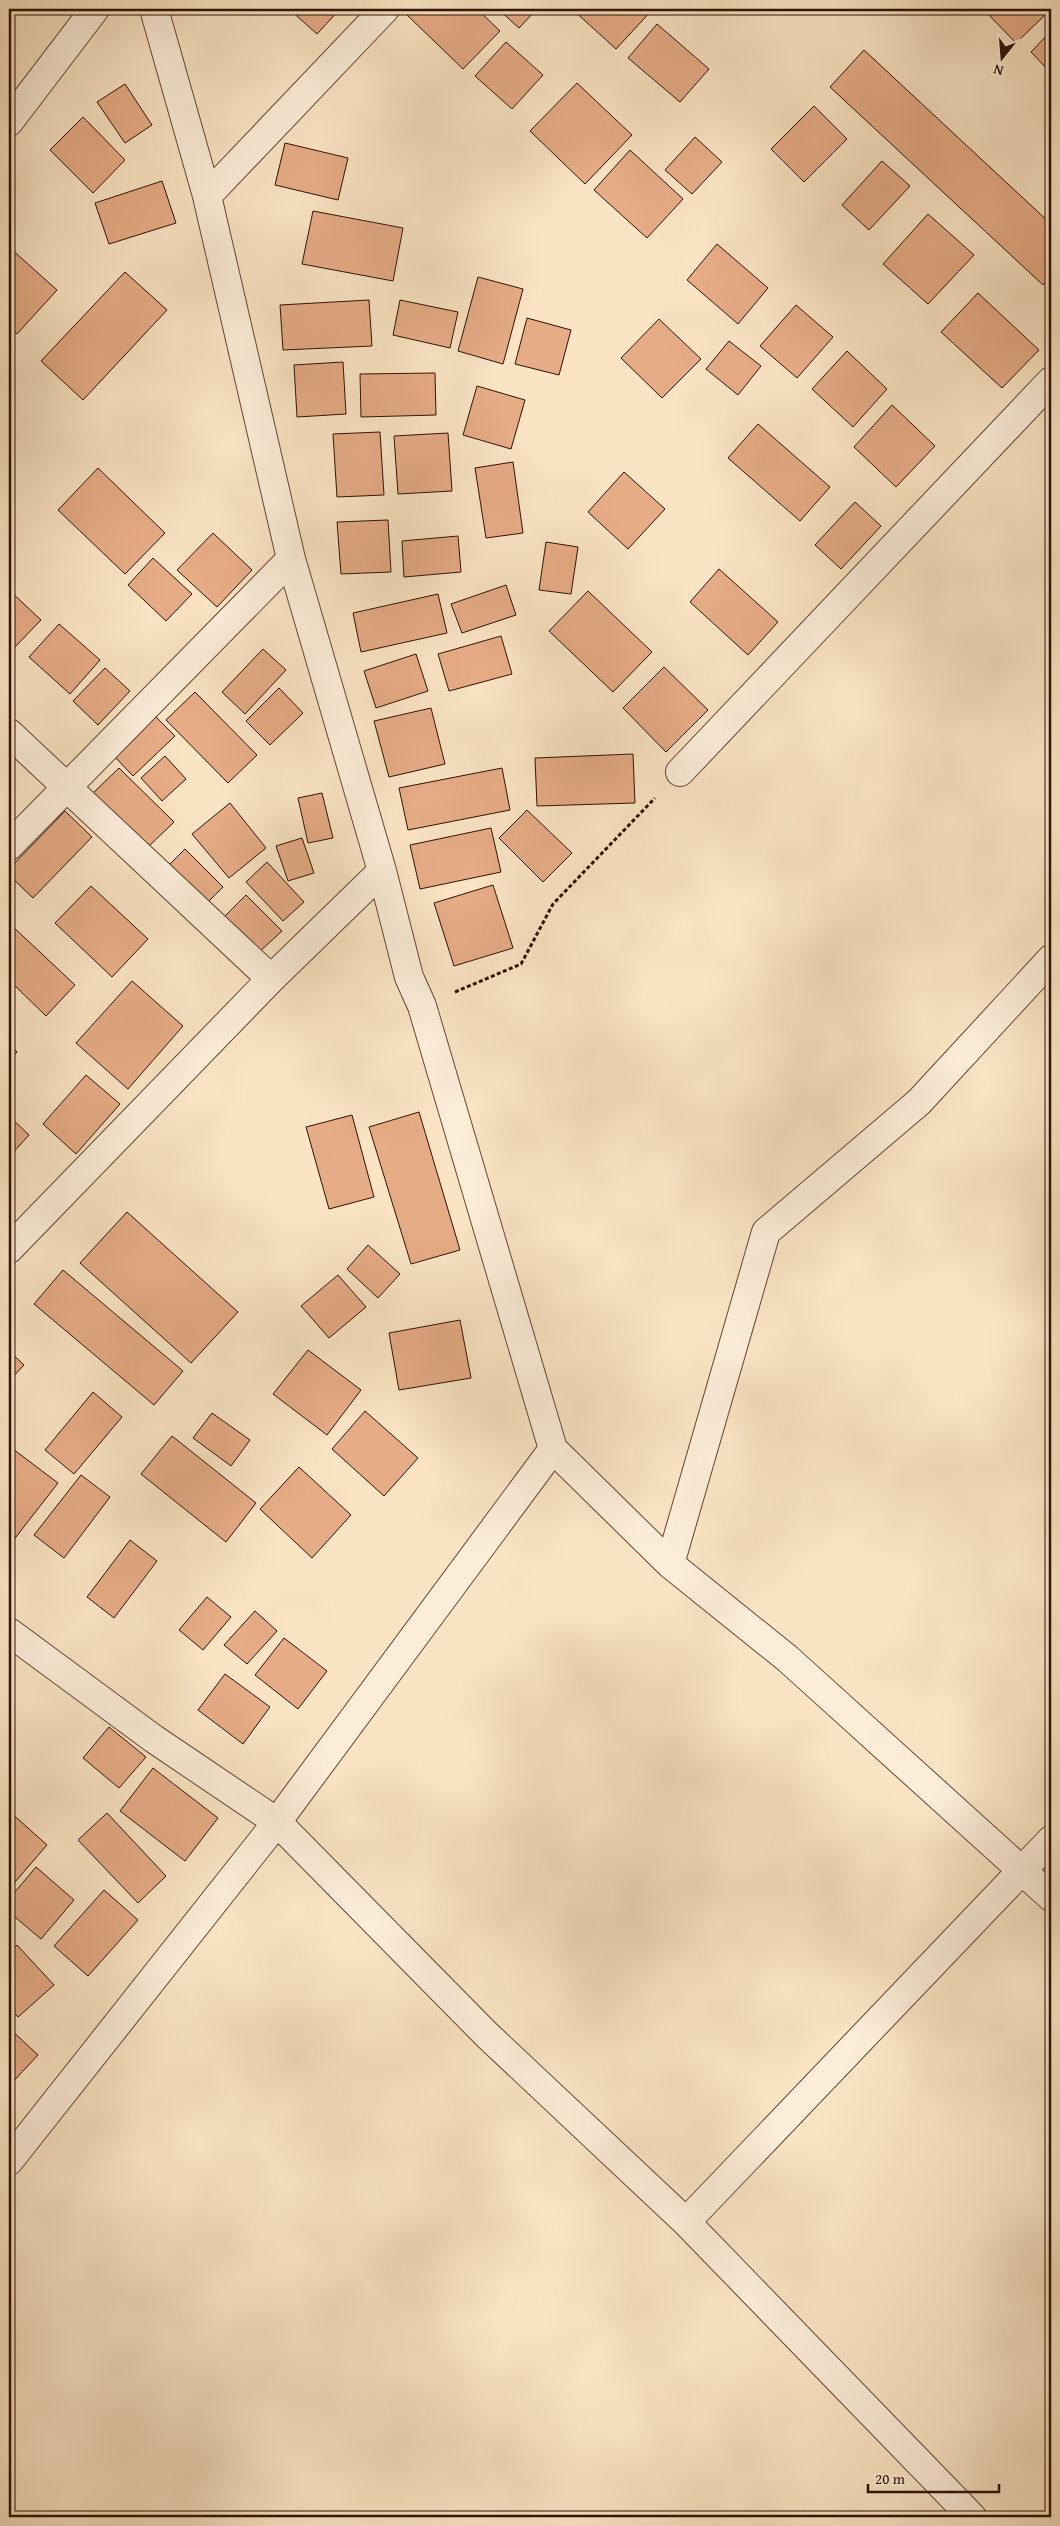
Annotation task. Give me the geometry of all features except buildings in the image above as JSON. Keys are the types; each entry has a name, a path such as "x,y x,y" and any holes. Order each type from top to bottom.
{"street":[{"path":"9,122 96,9"},
{"path":"154,9 206,196 291,559 382,871 409,977 422,1006 553,1449 670,1564 788,1659 1051,1896"},
{"path":"206,196 385,9"},
{"path":"680,772 1051,382"},
{"path":"9,846 291,559"},
{"path":"9,733 271,979"},
{"path":"9,1249 271,979 382,871"},
{"path":"670,1564 766,1232 919,1102 1051,959"},
{"path":"9,2161 276,1822 553,1449"},
{"path":"9,1632 154,1739 276,1822 487,2035 686,2222 972,2517"},
{"path":"686,2222 1024,1871 1051,1840"}],"path":[{"path":"422,1006 521,964 553,904 680,772"}]}
